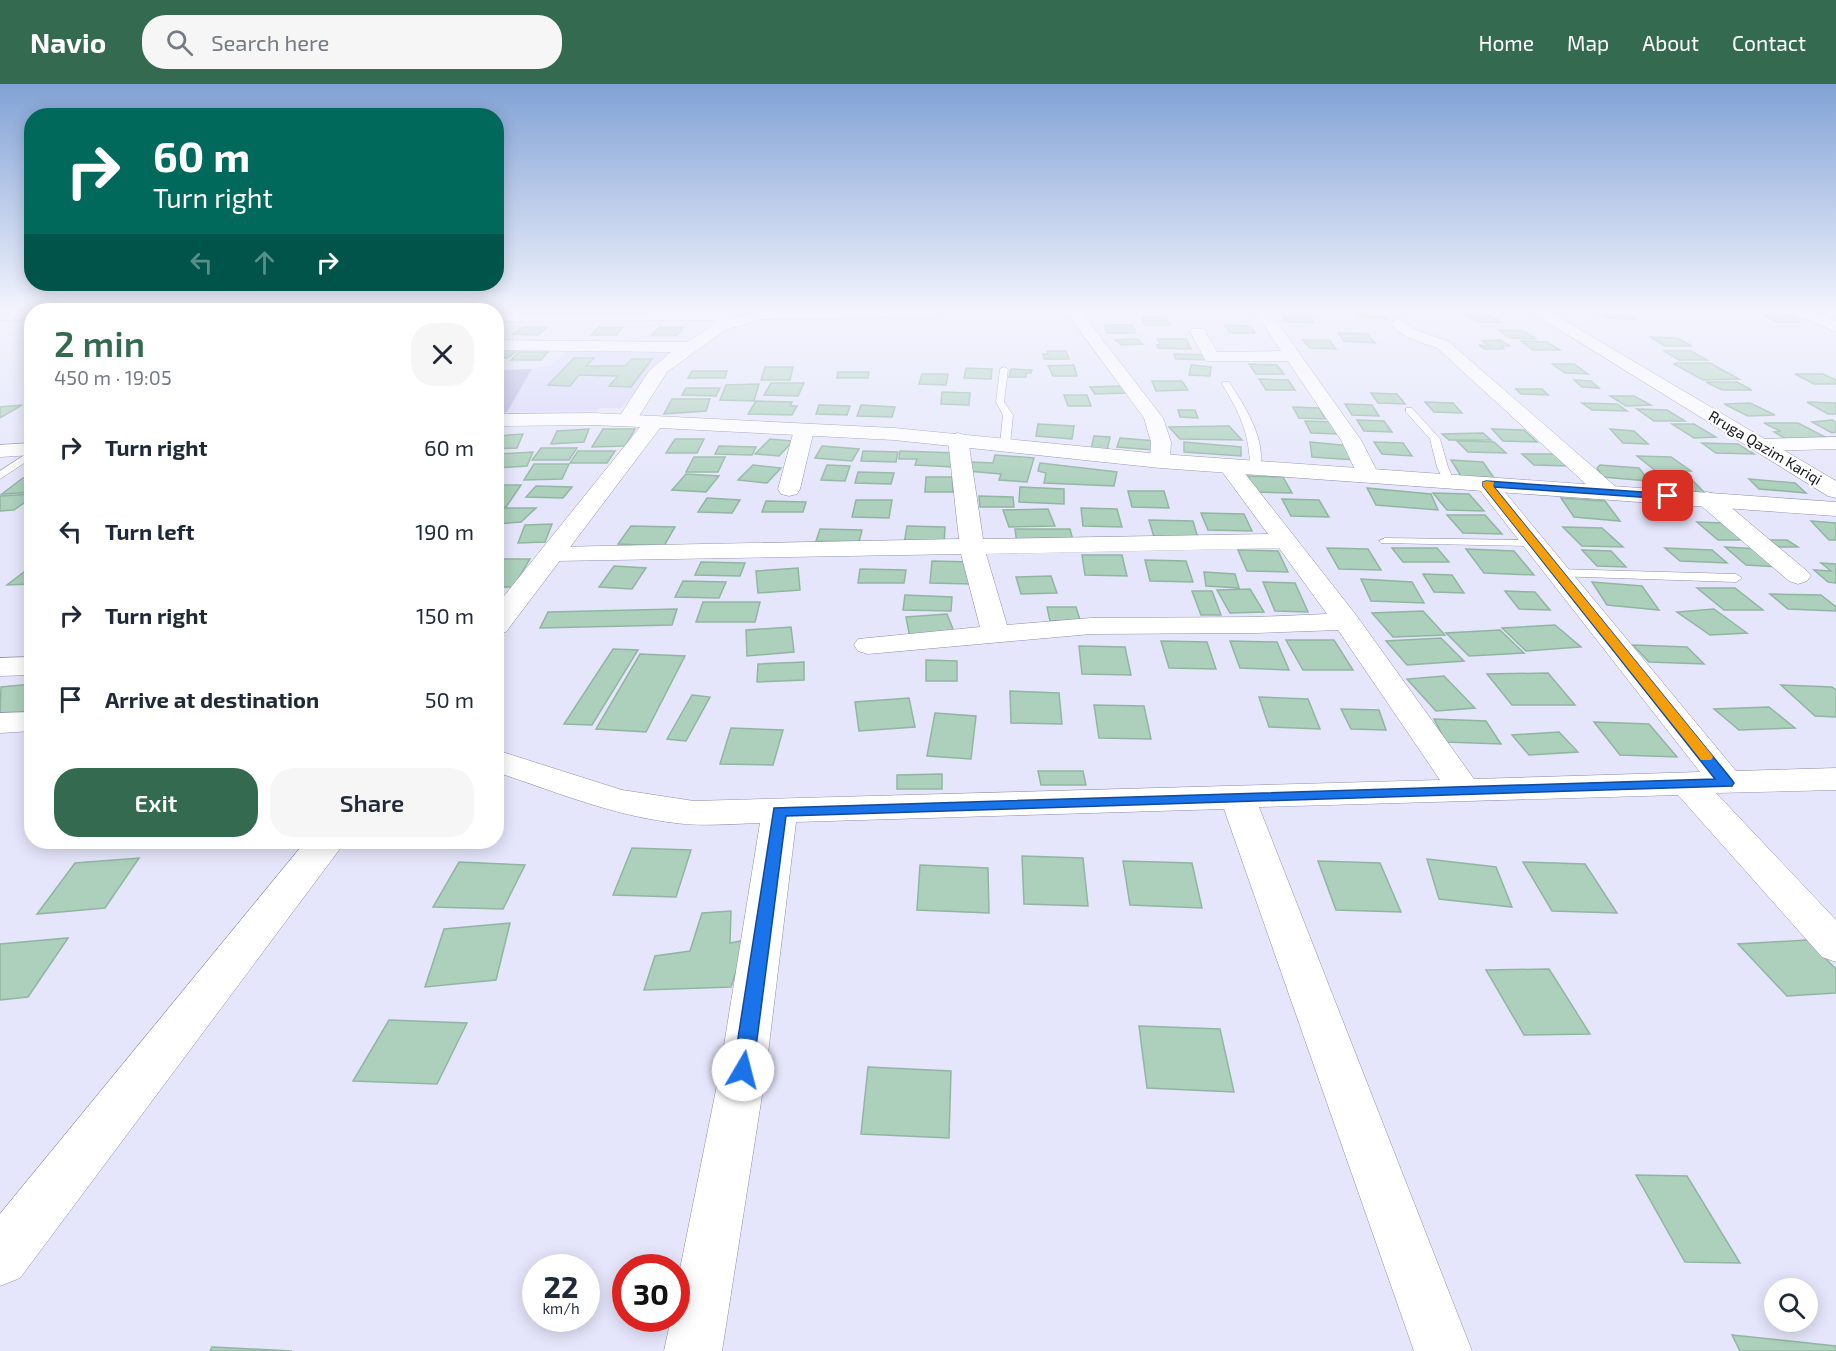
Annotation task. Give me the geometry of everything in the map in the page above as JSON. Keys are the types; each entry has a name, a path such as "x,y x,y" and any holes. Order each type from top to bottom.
{"street":[{"path":"627,420 658,371"},
{"path":"1118,371 1153,418 1161,442 1160,461"},
{"path":"1303,371 1351,440 1368,475"},
{"path":"1472,371 1608,492"},
{"name":"Rruga Qazim Kariqi","path":"1637,371 1836,491"},
{"path":"504,420 627,420 958,439 1160,461 1836,509"},
{"path":"504,616 654,423"},
{"path":"789,489 804,430"},
{"path":"958,439 972,548 996,633"},
{"path":"1760,445 1836,443"},
{"path":"0,451 24,451"},
{"path":"1242,467 1285,541 1346,621 1465,791"},
{"path":"1486,484 1727,783"},
{"path":"1707,499 1798,576"},
{"path":"554,554 1285,541"},
{"path":"868,645 1091,626 1256,625 1346,621"},
{"path":"0,667 24,666"},
{"path":"0,723 24,722"},
{"path":"504,763 650,809 694,813 1836,779"},
{"path":"1688,784 1836,946"},
{"path":"1238,798 1443,1351"},
{"path":"693,1351 743,1070 779,812"},
{"path":"0,1258 321,849"}],"lane":[{"path":"1004,371 1000,402 1008,415 1005,444"},
{"path":"1226,384 1248,418 1256,447 1242,467"},
{"path":"1409,410 1431,434 1436,444 1442,470 1449,481"},
{"path":"0,476 24,457"},
{"path":"1385,541 1532,543"},
{"path":"1557,573 1736,578"}],"shaded area":[{"path":"504,371 531,371 507,412 504,412"},
{"path":"531,371 652,371 622,408 599,408 597,411 507,412"}],"building":[{"path":"561,371 643,371 631,387 609,386 618,376 579,375 570,386 548,385"},
{"path":"692,371 727,371 725,378 688,378"},
{"path":"764,371 792,371 790,380 761,380"},
{"path":"965,371 992,371 991,379 964,378"},
{"path":"1010,371 1032,371 1026,373 1026,377 1009,377"},
{"path":"1051,371 1076,371 1077,376 1053,376"},
{"path":"1190,371 1211,371 1210,376 1189,375"},
{"path":"1254,371 1282,371 1284,374 1256,374"},
{"path":"1562,371 1584,371 1588,374"},
{"path":"1687,371 1725,371 1739,379 1703,380"},
{"path":"838,372 869,372 868,378 837,378"},
{"path":"922,374 948,374 946,385 919,384"},
{"path":"1795,374 1823,374 1836,380 1836,384 1814,384"},
{"path":"1259,379 1288,380 1295,390 1266,390"},
{"path":"1574,380 1591,381 1599,388 1582,387"},
{"path":"1152,381 1182,381 1188,390 1156,391"},
{"path":"1706,382 1737,382 1752,390 1722,390"},
{"path":"771,383 804,383 798,396 764,395"},
{"path":"759,384 754,401 720,400 726,385"},
{"path":"1121,386 1126,393 1095,394 1090,387"},
{"path":"686,388 720,388 716,396 682,395"},
{"path":"1516,389 1542,389 1548,395 1521,394"},
{"path":"942,392 970,393 969,405 941,404"},
{"path":"1371,393 1397,394 1405,404 1378,403"},
{"path":"1064,395 1087,395 1091,406 1068,406"},
{"path":"1610,396 1634,396 1651,405 1626,406"},
{"path":"672,399 710,399 706,411 664,414"},
{"path":"756,401 792,402 790,406 797,406 792,415 748,414"},
{"path":"1425,402 1453,403 1462,413 1434,412"},
{"path":"1807,402 1836,403 1836,414 1828,414"},
{"path":"1582,403 1617,404 1627,411 1592,410"},
{"path":"1750,403 1775,415 1748,416 1724,404"},
{"path":"1345,404 1372,405 1379,416 1352,415"},
{"path":"22,405 0,418 0,407"},
{"path":"819,405 850,406 847,415 816,414"},
{"path":"861,405 895,407 892,417 857,416"},
{"path":"1293,407 1319,408 1325,419 1299,418"},
{"path":"1637,409 1667,410 1685,421 1654,421"},
{"path":"1178,410 1195,410 1198,418 1180,417"},
{"path":"1357,420 1384,421 1392,432 1364,431"},
{"path":"1832,420 1836,422 1836,432 1832,433 1812,422"},
{"path":"1305,421 1333,422 1339,434 1311,433"},
{"path":"1764,423 1798,423 1831,440 1788,440 1774,432 1780,431"},
{"path":"1038,424 1074,426 1072,439 1036,436"},
{"path":"1672,424 1694,424 1716,437 1694,438"},
{"path":"1229,426 1242,440 1180,439 1169,427"},
{"path":"589,429 584,442 551,444 557,431"},
{"path":"603,429 635,429 625,446 592,447"},
{"path":"1492,429 1524,430 1537,442 1503,441"},
{"path":"1610,429 1634,431 1648,444 1623,443"},
{"path":"1483,433 1491,440 1449,440 1442,434"},
{"path":"523,434 517,448 504,449 504,435"},
{"path":"1094,436 1110,437 1107,451 1091,449"},
{"path":"1120,438 1156,441 1154,450 1117,447"},
{"path":"675,439 704,439 697,453 666,453"},
{"path":"770,439 793,441 779,456 755,454"},
{"path":"1457,441 1494,442 1506,453 1468,452"},
{"path":"1184,442 1241,447 1241,456 1184,452"},
{"path":"1310,442 1351,446 1355,460 1312,457"},
{"path":"1374,442 1403,443 1412,456 1382,454"},
{"path":"1702,443 1738,444 1754,454 1716,453"},
{"path":"719,446 756,447 752,455 715,454"},
{"path":"822,446 859,449 852,461 815,458"},
{"path":"541,448 577,448 569,460 532,460"},
{"path":"578,451 615,451 607,463 570,463"},
{"path":"863,451 898,452 896,462 861,461"},
{"path":"900,451 956,453 954,467 915,465 917,459 899,459"},
{"path":"533,452 527,466 504,467 504,454"},
{"path":"1522,454 1556,454 1568,466 1534,465"},
{"path":"995,455 1034,458 1027,482 999,480 1001,474 968,471 972,462 993,463"},
{"path":"1637,456 1671,457 1691,471 1656,471"},
{"path":"694,457 725,457 718,472 686,472"},
{"path":"1451,460 1483,462 1494,478 1461,476"},
{"path":"1040,463 1117,472 1114,486 1044,483 1046,473 1038,471"},
{"path":"534,464 569,464 562,479 524,480"},
{"path":"753,465 781,468 767,483 738,480"},
{"path":"827,465 850,466 845,481 821,480"},
{"path":"1600,465 1639,468 1649,481 1603,477 1597,468"},
{"path":"858,472 894,473 891,484 855,483"},
{"path":"686,474 719,476 706,492 672,490"},
{"path":"1248,476 1283,477 1292,493 1256,492"},
{"path":"1659,476 1692,480 1705,493 1668,490"},
{"path":"926,477 952,477 953,492 925,492"},
{"path":"23,478 24,478 24,493 2,494"},
{"path":"1749,479 1795,483 1806,493 1759,489"},
{"path":"504,485 521,485 504,507"},
{"path":"536,486 572,487 563,498 526,497"},
{"path":"1020,487 1064,489 1064,504 1019,502"},
{"path":"1367,488 1431,494 1438,510 1376,505"},
{"path":"1128,491 1164,491 1169,508 1132,507"},
{"path":"1433,493 1469,494 1484,511 1447,510"},
{"path":"24,494 24,503 14,510 0,511 0,496"},
{"path":"979,496 1013,497 1014,507 980,507"},
{"path":"707,498 740,500 732,513 698,512"},
{"path":"1561,498 1605,501 1620,521 1574,517"},
{"path":"1282,499 1319,500 1329,517 1291,516"},
{"path":"856,500 892,500 889,518 852,517"},
{"path":"766,501 806,502 803,512 762,512"},
{"path":"504,508 536,508 521,522 504,523"},
{"path":"1081,508 1117,509 1122,527 1083,526"},
{"path":"1048,509 1055,526 1009,527 1003,510"},
{"path":"1201,513 1244,514 1252,531 1208,530"},
{"path":"1447,515 1485,515 1502,534 1463,533"},
{"path":"1149,520 1193,521 1198,538 1154,537"},
{"path":"1811,521 1836,523 1836,540 1829,540"},
{"path":"1697,522 1723,523 1745,540 1718,540"},
{"path":"552,524 545,542 518,543 525,525"},
{"path":"631,526 675,527 664,546 618,544"},
{"path":"907,526 945,527 944,545 904,544"},
{"path":"1563,527 1602,528 1623,547 1582,546"},
{"path":"820,529 862,530 859,542 816,541"},
{"path":"1015,529 1070,529 1074,544 1017,544"},
{"path":"1769,540 1787,540 1798,547 1779,547"},
{"path":"1725,547 1760,549 1781,567 1746,565"},
{"path":"1327,548 1368,549 1381,570 1339,569"},
{"path":"1392,548 1437,548 1449,562 1403,562"},
{"path":"1665,548 1712,550 1727,563 1680,561"},
{"path":"1466,549 1514,551 1534,575 1484,573"},
{"path":"1238,550 1278,551 1288,572 1247,571"},
{"path":"1582,550 1611,551 1626,567 1597,566"},
{"path":"1082,555 1122,555 1127,576 1085,575"},
{"path":"504,559 530,559 513,587 504,587"},
{"path":"1145,560 1186,561 1193,582 1150,581"},
{"path":"932,561 972,562 972,584 930,583"},
{"path":"701,562 745,563 740,576 695,575"},
{"path":"1821,563 1836,564 1836,583 1828,582 1814,570 1831,571"},
{"path":"614,566 646,568 632,589 599,587"},
{"path":"798,568 800,590 758,593 756,571"},
{"path":"860,569 906,570 904,583 858,583"},
{"path":"24,572 24,584 7,585"},
{"path":"1204,572 1235,574 1239,588 1206,586"},
{"path":"1423,574 1452,575 1464,593 1434,592"},
{"path":"1051,576 1057,593 1021,594 1016,577"},
{"path":"1361,579 1412,582 1424,603 1371,601"},
{"path":"683,581 726,582 719,598 675,597"},
{"path":"1263,582 1295,583 1308,612 1275,611"},
{"path":"1592,582 1642,586 1659,610 1607,605"},
{"path":"1697,588 1735,588 1763,610 1724,610"},
{"path":"1250,589 1264,612 1230,613 1217,590"},
{"path":"1192,591 1212,591 1221,615 1201,615"},
{"path":"1505,591 1535,592 1550,610 1519,609"},
{"path":"1770,594 1821,595 1836,607 1836,611 1788,609"},
{"path":"905,595 952,597 951,611 903,610"},
{"path":"703,602 760,602 755,622 696,622"},
{"path":"1047,607 1076,607 1080,620 1050,621"},
{"path":"677,609 672,625 540,628 548,612"},
{"path":"1714,609 1747,633 1710,635 1677,612"},
{"path":"1423,611 1445,635 1393,637 1372,613"},
{"path":"947,614 955,634 910,638 906,617"},
{"path":"1555,625 1581,647 1526,651 1502,628"},
{"path":"791,627 794,652 747,656 746,630"},
{"path":"1500,630 1524,653 1469,656 1446,633"},
{"path":"1441,638 1464,661 1407,665 1386,641"},
{"path":"1286,640 1334,640 1353,670 1303,670"},
{"path":"1161,641 1207,642 1216,669 1169,668"},
{"path":"1230,641 1277,642 1289,670 1240,668"},
{"path":"1633,645 1687,647 1704,664 1649,662"},
{"path":"1079,646 1125,647 1131,675 1082,674"},
{"path":"613,649 638,650 592,725 564,724"},
{"path":"640,654 685,656 646,732 596,729"},
{"path":"926,660 957,661 957,681 926,681"},
{"path":"804,662 804,680 757,682 758,664"},
{"path":"1548,673 1575,705 1512,705 1487,674"},
{"path":"1444,676 1475,708 1436,711 1407,679"},
{"path":"24,685 24,713 0,715 1,687"},
{"path":"1781,685 1832,687 1836,690 1836,717 1815,716"},
{"path":"1010,691 1059,693 1062,724 1011,723"},
{"path":"692,695 710,697 686,741 667,739"},
{"path":"1259,697 1308,699 1320,729 1269,727"},
{"path":"909,698 915,727 859,731 855,702"},
{"path":"1094,705 1144,706 1151,739 1099,738"},
{"path":"1769,707 1795,728 1739,730 1714,709"},
{"path":"1341,709 1379,710 1386,730 1351,729"},
{"path":"935,713 976,716 971,759 927,756"},
{"path":"1434,719 1486,721 1501,744 1446,742"},
{"path":"1594,722 1649,724 1677,757 1620,755"},
{"path":"731,728 783,730 773,765 720,764"},
{"path":"1559,732 1578,752 1529,755 1512,735"},
{"path":"1038,771 1083,771 1086,785 1041,785"},
{"path":"942,774 942,789 897,789 897,775"},
{"path":"632,848 691,850 676,897 613,895"},
{"path":"1022,856 1083,858 1088,906 1024,904"},
{"path":"139,858 105,908 37,914 75,863"},
{"path":"1427,859 1496,867 1512,907 1439,899"},
{"path":"1123,861 1192,863 1202,908 1130,905"},
{"path":"1318,861 1380,863 1401,912 1336,910"},
{"path":"459,862 525,865 503,909 433,907"},
{"path":"1523,862 1585,864 1617,913 1552,911"},
{"path":"920,865 988,868 989,913 917,910"},
{"path":"731,911 730,943 746,940 731,987 644,990 655,956 690,951 702,913"},
{"path":"510,923 496,980 425,987 444,929"},
{"path":"68,938 28,997 0,1000 0,944"},
{"path":"1807,940 1836,969 1836,993 1787,996 1738,944"},
{"path":"1549,969 1590,1034 1524,1035 1486,970"},
{"path":"389,1020 467,1023 437,1084 353,1081"},
{"path":"1139,1026 1220,1029 1234,1092 1147,1088"},
{"path":"868,1067 951,1071 949,1138 861,1134"},
{"path":"1636,1175 1687,1176 1740,1263 1685,1262"},
{"path":"1732,1335 1836,1346 1836,1351 1740,1351"},
{"path":"212,1347 292,1351 210,1351"}],"slow traffic":[{"path":"1490,484 1486,484 1706,757"}],"route":[{"path":"743,1070 779,812 1727,783 1486,484 1668,496"}]}
